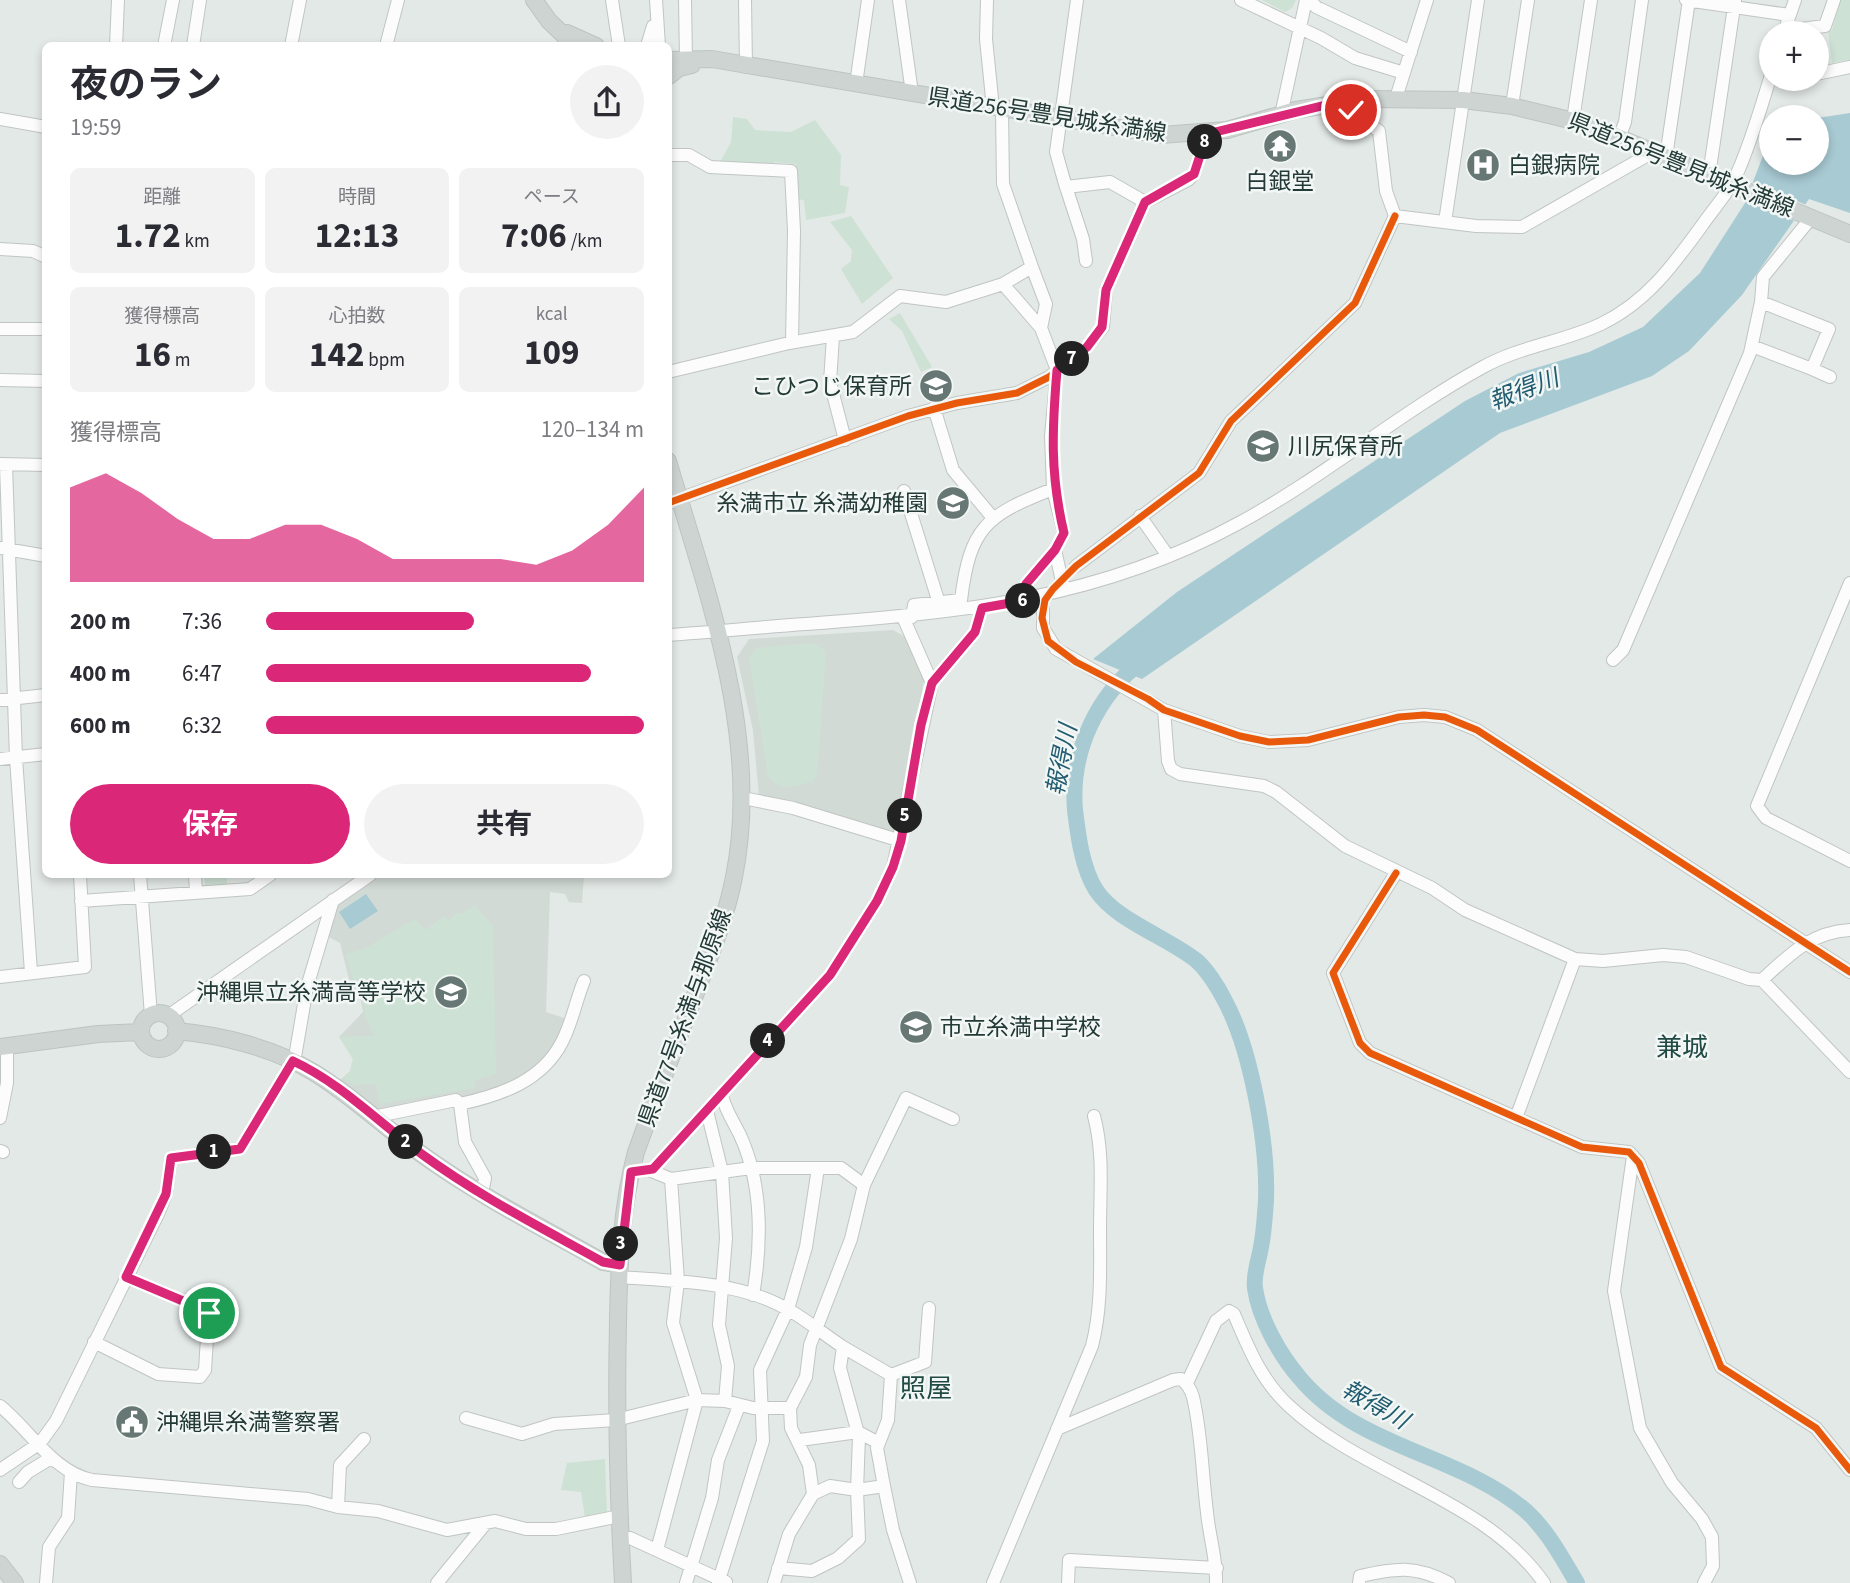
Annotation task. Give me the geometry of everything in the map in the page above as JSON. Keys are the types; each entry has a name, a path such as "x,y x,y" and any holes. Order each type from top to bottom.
{"main road":[{"path":"534,0 571,42"},
{"path":"558,29 587,42"},
{"name":"県道256号豊見城糸満線","path":"672,62 712,59 722,63 1161,135 1207,134 1338,102 1462,100 1512,106 1573,120 1850,234"},
{"name":"県道256号豊見城糸満線","path":"672,75 681,68 722,63"},
{"name":"県道77号糸満与那原線","path":"624,1583 616,1420 619,1271 631,1172 726,912 737,862 743,798 739,732 716,632 674,501"},
{"path":"151,1015 168,1016 176,1031 172,1042 162,1048 145,1043 141,1032 143,1022 151,1015"},
{"path":"176,1031 224,1039 293,1061 314,1072 424,1156 482,1194 619,1271"},
{"path":"3,1046 98,1034 141,1032"},
{"path":"0,1564 15,1583"}],"street":[{"path":"117,42 118,0"},
{"path":"165,42 173,0"},
{"path":"194,42 200,0"},
{"path":"292,42 300,0"},
{"path":"387,42 398,0"},
{"path":"612,0 618,42"},
{"path":"685,0 686,60"},
{"path":"746,0 746,67"},
{"path":"856,84 868,0"},
{"path":"899,0 912,93"},
{"path":"987,0 986,39 998,109 1003,184 1046,304 1041,328"},
{"path":"1077,0 1056,152 1083,239 1086,261"},
{"path":"1241,0 1354,58 1404,73"},
{"path":"1281,115 1298,27 1308,0 1316,7 1411,52"},
{"path":"1396,99 1427,0"},
{"path":"1445,222 1478,0"},
{"path":"1512,106 1528,0"},
{"path":"1573,120 1591,0"},
{"path":"1619,138 1625,122 1642,0"},
{"path":"1395,216 1503,229 1522,227 1660,155 1688,0 1735,4 1776,21"},
{"path":"1787,21 1795,0"},
{"path":"1827,21 1834,0"},
{"path":"648,42 656,4"},
{"path":"656,4 659,42"},
{"path":"1709,175 1735,4"},
{"path":"1829,71 1850,67"},
{"path":"672,635 907,617 1027,600 1168,556 1240,523 1485,366 1529,347 1587,330 1615,317 1661,279 1738,187 1766,91"},
{"path":"1076,566 1199,473 1231,421 1355,303 1395,216 1386,191 1380,131 1338,102"},
{"path":"0,119 42,126"},
{"path":"674,501 934,408 1017,393 1057,370 1087,347 1102,327 1106,290 1145,202 1194,174 1207,134"},
{"path":"672,155 689,155 710,167 791,171 794,231 792,342"},
{"path":"1066,187 1110,182 1145,202"},
{"path":"1613,660 1623,650 1752,346 1763,277 1808,216"},
{"path":"0,249 33,251 42,255"},
{"path":"672,371 792,342 853,332 900,296 939,303 1003,284 1032,267"},
{"path":"1003,284 1041,328 1057,370 1051,436 1053,489 1064,533 1055,550 1026,584 1027,600"},
{"path":"1761,302 1829,329 1812,369"},
{"path":"0,329 42,329"},
{"path":"832,336 830,382 845,440"},
{"path":"1752,346 1830,377"},
{"path":"0,380 42,381"},
{"path":"934,408 953,470 993,518"},
{"path":"32,972 16,758 16,698 7,664 3,464 42,465"},
{"path":"907,617 914,605 961,600 971,544 993,518 1024,500 1053,489"},
{"path":"904,491 939,603"},
{"path":"1140,516 1168,556"},
{"path":"4,548 42,555"},
{"path":"1055,550 1064,590"},
{"path":"1850,583 1757,806 1766,818 1850,861"},
{"path":"649,1170 722,1096 838,964 877,901 893,867 901,841 921,725 932,683 975,632 982,608"},
{"path":"1043,608 1043,628 1048,641 1076,662 1164,710 1240,736 1269,742 1308,740 1399,717 1445,717 1477,730 1850,972"},
{"path":"907,617 932,683"},
{"path":"0,700 42,695"},
{"path":"1164,710 1171,769 1191,777 1264,786 1345,846 1396,873 1432,888 1465,910 1574,959 1603,961 1663,955 1686,957 1749,979 1762,980 1850,1072"},
{"path":"0,760 42,755"},
{"path":"743,798 793,808 901,841"},
{"path":"1396,873 1333,973 1360,1043 1370,1053 1403,1069 1582,1147 1623,1150 1633,1156 1721,1367 1816,1428 1850,1470"},
{"path":"0,977 85,967 79,878"},
{"path":"141,878 151,1015"},
{"path":"195,878 196,892"},
{"path":"82,901 250,889 266,878"},
{"path":"168,1016 366,878"},
{"path":"0,1470 40,1443 56,1421 166,1194 171,1158 240,1149 293,1061 307,987 333,901"},
{"path":"1762,980 1802,943 1826,933 1850,930"},
{"path":"1516,1118 1574,959"},
{"path":"460,1104 501,1093 540,1071 563,1040 584,981"},
{"path":"1,1118 7,1083 3,1046"},
{"path":"722,1096 751,1168 758,1207 761,1253 753,1295"},
{"path":"813,1494 809,1465 800,1440 791,1428 790,1408 806,1377 810,1345 852,1239 864,1185 906,1098 953,1119"},
{"path":"373,1117 456,1100 460,1104 465,1142 485,1178 482,1194"},
{"path":"707,1111 722,1172 726,1238 719,1325 729,1366 725,1401"},
{"path":"993,1583 1092,1346 1101,1298 1102,1158 1094,1116"},
{"path":"1633,1156 1614,1291 1640,1428 1667,1475 1702,1519 1712,1538 1713,1566 1704,1583"},
{"path":"631,1172 649,1170 671,1180 751,1168 841,1168 864,1185"},
{"path":"621,1538 630,1538 722,1581 763,1441 760,1370 788,1309 806,1247 818,1168"},
{"path":"657,1550 696,1400 673,1323 678,1281 671,1180"},
{"path":"619,1271 753,1295 788,1309 891,1375"},
{"path":"94,1342 158,1374 200,1377 205,1370 209,1307 206,1303 183,1301 126,1277"},
{"path":"891,1375 925,1362 929,1308"},
{"path":"1187,1383 1216,1321 1229,1311 1234,1314 1267,1382 1287,1405 1353,1451 1496,1533 1534,1569 1544,1583"},
{"path":"778,1568 812,1571 838,1558 859,1539 858,1432 840,1368 844,1347"},
{"path":"891,1375 888,1420 879,1443 884,1486 893,1530 910,1583 917,1583"},
{"path":"1057,1429 1173,1380 1181,1379 1187,1383 1198,1426 1207,1516 1217,1569 1216,1583"},
{"path":"466,1418 522,1434 554,1424 616,1420 696,1400 725,1401 739,1406 760,1408 790,1408"},
{"path":"0,1406 40,1443 51,1458 71,1472 92,1480 308,1499 338,1507 378,1511 447,1530 495,1521 526,1530 556,1529 620,1516"},
{"path":"686,1583 712,1498 718,1460 739,1406"},
{"path":"800,1440 858,1432 879,1443"},
{"path":"338,1507 341,1465 364,1438"},
{"path":"19,1482 27,1472 51,1458"},
{"path":"47,1583 49,1547 68,1518 71,1472"},
{"path":"774,1583 789,1534 813,1494 830,1486 857,1490 884,1486"},
{"path":"438,1583 486,1523"},
{"path":"1068,1583 1069,1560 1217,1569"},
{"path":"1359,1583 1360,1576 1394,1568 1422,1570 1449,1583"}],"shaded area":[{"path":"893,630 907,638 924,680 897,833 891,834 759,796 753,731 737,657 749,639"},
{"name":"沖縄県立糸満高等学校","path":"376,878 584,878 582,903 569,902 565,894 550,892 546,1012 567,1019 559,1042 523,1080 467,1099 457,1094 377,1110 340,1080 350,1071 353,1059 339,1037 363,1012 360,996 352,989 340,943 325,935 335,906"}],"green space":[{"path":"1262,0 1296,0 1292,8 1285,12"},
{"path":"1840,0 1850,0 1850,60 1832,63 1829,31 1832,30"},
{"path":"733,117 747,119 755,130 791,132 815,120 841,155 840,185 849,187 845,213 806,220 804,200 795,199 796,164 774,162 773,167 719,164 731,142"},
{"path":"851,216 893,278 862,304 841,269 851,261 852,250 830,222"},
{"path":"900,313 932,367 921,372 902,331 889,319"},
{"path":"812,643 826,651 817,775 813,781 794,786 778,785 768,776 749,657 757,648"},
{"path":"204,878 227,878 227,884 205,885"},
{"path":"475,906 493,925 496,1074 476,1080 475,1088 380,1104 375,1084 353,1085 343,1078 350,1071 353,1059 339,1037 375,1036 365,1017 362,994 354,984 346,954 366,948 414,919 426,930 444,916 448,921 457,913"},
{"path":"605,1459 607,1514 585,1517 581,1492 561,1490 567,1463"}],"water":[{"path":"1850,113 1850,213 1809,199 1742,295 1689,351 1652,376 1500,433 1142,679 1093,659 1177,592 1465,401 1519,373 1589,352 1643,327 1700,273 1745,203 1759,166 1759,175 1829,175 1829,116"},
{"path":"366,894 378,911 350,929 339,912"}],"pier":[{"path":"1751,182 1809,206 1797,222 1743,200"}],"waterway":[{"name":"報得川","path":"1142,661 1112,690 1090,726 1082,746 1075,788 1079,840 1091,881 1105,901 1129,920 1197,961 1215,984 1234,1019 1250,1069 1264,1152 1266,1200 1255,1283 1257,1300 1266,1324 1292,1368 1323,1401 1379,1436 1470,1476 1526,1511 1554,1545 1577,1583"}],"cycle path":[{"path":"672,502 908,416 957,403 1017,393 1049,377 1087,347 1103,327 1106,290 1145,202 1188,180 1194,174 1207,134"},
{"path":"1395,216 1355,303 1231,421 1199,473 1076,566 1053,589 1045,600 1042,618 1048,641 1076,662 1164,710 1240,736 1269,742 1308,740 1399,717 1424,715 1445,717 1477,730 1850,972"},
{"path":"1396,873 1333,973 1360,1043 1370,1053 1582,1147 1629,1152 1639,1163 1721,1367 1816,1428 1850,1470"}],"place":[{"name":"白銀堂","path":"1280,146"},
{"name":"白銀病院","path":"1483,165"},
{"name":"こひつじ保育所","path":"936,386"},
{"name":"川尻保育所","path":"1263,446"},
{"name":"糸満市立 糸満幼稚園","path":"953,503"},
{"name":"沖縄県立糸満高等学校","path":"451,992"},
{"name":"市立糸満中学校","path":"916,1027"},
{"name":"沖縄県糸満警察署","path":"132,1422"}],"district":[{"name":"兼城","path":"1682,1047"},
{"name":"照屋","path":"926,1388"}],"route":[{"path":"209,1313 206,1303 183,1301 126,1277 166,1194 171,1158 240,1149 293,1061 314,1072 424,1156 482,1194 603,1262 620,1265 626,1192 631,1172 641,1173 653,1169 830,975 845,953 877,901 893,867 901,841 921,725 932,683 975,632 982,617 982,608 1027,600 1026,584 1055,550 1064,533 1053,489 1051,436 1057,370 1087,347 1102,327 1106,290 1145,202 1188,180 1194,174 1207,134 1296,110 1338,102 1351,110"}]}
